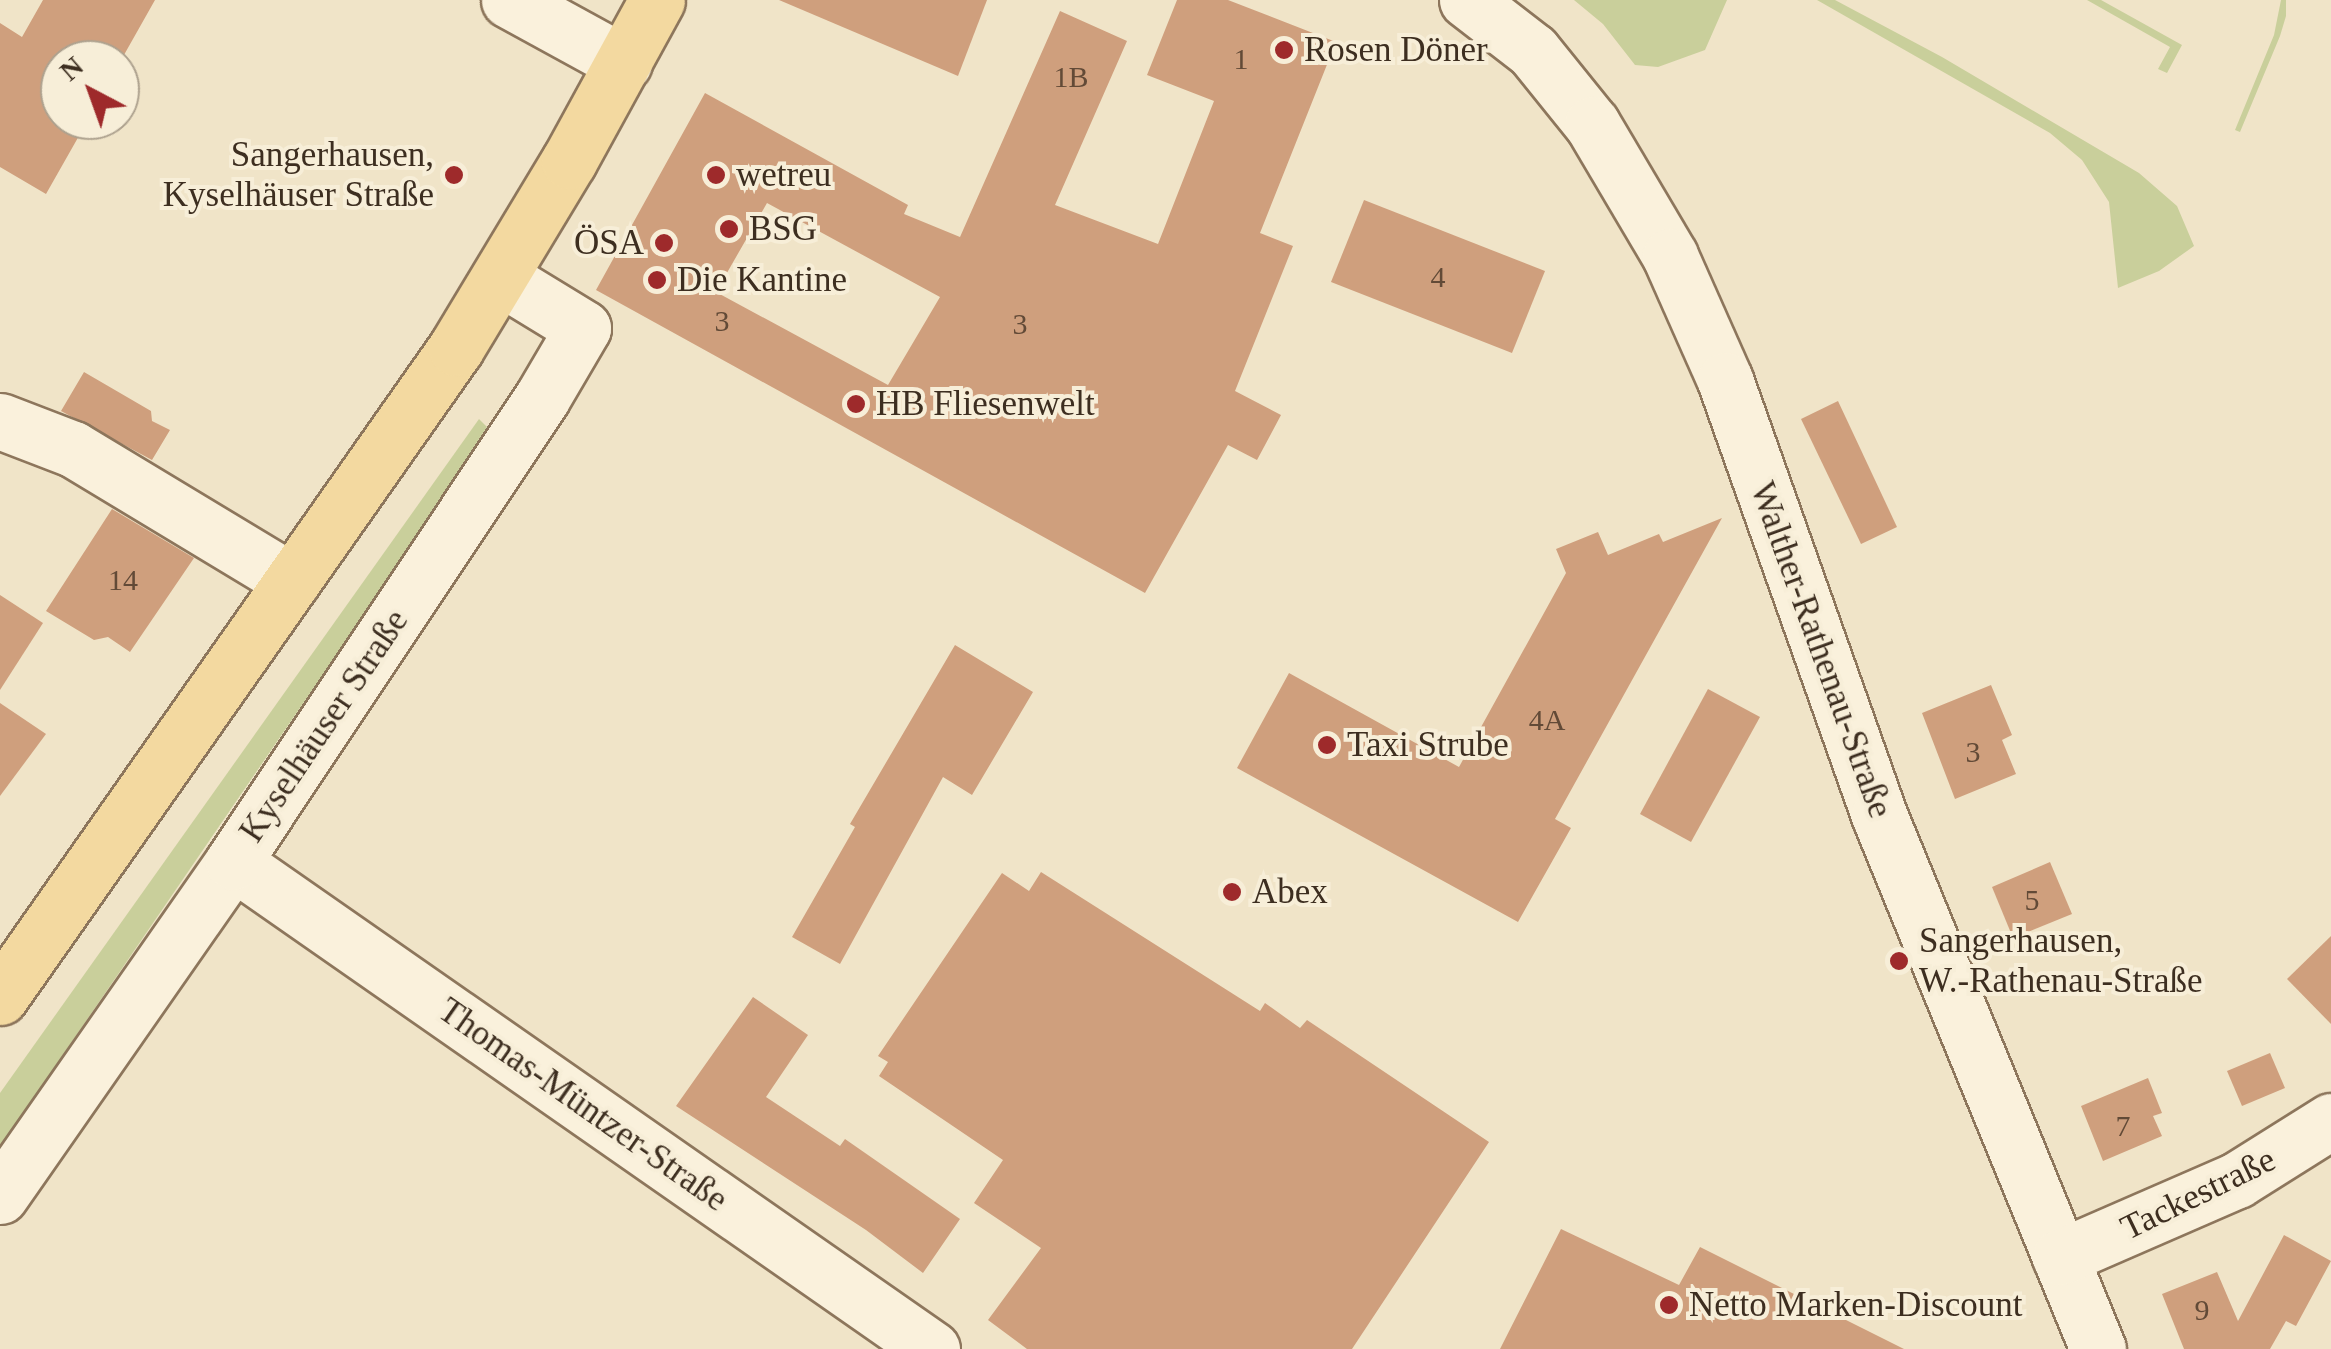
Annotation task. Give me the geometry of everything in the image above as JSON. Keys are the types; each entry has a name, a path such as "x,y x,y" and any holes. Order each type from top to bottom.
{"main road":[{"path":"0,997 501,278 657,0"}],"street":[{"path":"509,0 624,62"},
{"name":"Walther-Rathenau-Straße","path":"1468,0 1533,51 1592,124 1670,256 1724,380 1879,814 2098,1349"},
{"name":"Kyselhäuser Straße","path":"0,1196 234,862 542,398 583,328 501,278"},
{"path":"0,421 73,449 292,582"},
{"name":"Thomas-Müntzer-Straße","path":"234,862 932,1349"},
{"name":"Tackestraße","path":"2060,1257 2237,1180 2331,1121"}],"green space":[{"path":"1574,0 1727,0 1705,50 1658,67 1635,65 1603,24"},
{"path":"1817,0 1835,0 1942,57 2139,173 2177,206 2194,246 2159,271 2118,288 2109,202 2082,160 2050,133"},
{"path":"2087,0 2101,0 2182,45 2167,73 2158,69 2170,47"},
{"path":"2281,0 2286,0 2286,16 2280,36 2240,132 2235,130 2274,35"},
{"path":"479,419 487,427 0,1147 0,1093"}],"building":[{"path":"43,0 155,0 132,40 40,40 40,140 77,140 46,194 0,167 0,23 22,37"},
{"path":"779,0 987,0 958,76"},
{"path":"1177,0 1228,0 1336,42 1260,233 1293,246 1235,391 1281,415 1257,460 1228,445 1145,593 596,290 705,93 908,205 904,214 960,237 1060,11 1127,41 1055,205 1158,244 1214,101 1147,75","holes":["767,203 940,297 888,385 716,292"]},
{"path":"1364,200 1545,271 1512,353 1331,282"},
{"path":"84,372 151,411 152,421 170,430 152,460 61,411"},
{"path":"1838,401 1897,527 1861,544 1801,419"},
{"path":"112,509 194,558 130,652 108,637 94,640 46,611"},
{"path":"1722,518 1555,819 1571,828 1518,922 1237,768 1289,673 1459,767 1566,573 1556,549 1598,532 1608,555 1659,534 1663,542"},
{"path":"0,595 43,623 0,690"},
{"path":"955,645 1033,692 972,795 943,777 840,964 792,937 855,827 850,824"},
{"path":"1991,685 2012,735 2002,740 2016,774 1955,799 1922,713"},
{"path":"1708,689 1760,717 1691,842 1640,814"},
{"path":"0,703 46,734 0,796"},
{"path":"2050,862 2072,914 2013,938 1992,887"},
{"path":"1041,872 1260,1011 1265,1003 1300,1028 1307,1020 1489,1142 1352,1349 1027,1349 988,1320 1041,1248 974,1203 1003,1160 879,1076 888,1062 878,1056 1002,873 1029,891"},
{"path":"2331,936 2331,1024 2287,979"},
{"path":"753,997 808,1035 766,1097 840,1146 845,1139 960,1219 923,1273 866,1230 676,1106"},
{"path":"2270,1053 2285,1088 2242,1106 2227,1071"},
{"path":"2148,1078 2162,1113 2153,1116 2162,1136 2103,1161 2081,1106"},
{"name":"Netto Marken-Discount","path":"1561,1229 1679,1285 1700,1247 1904,1349 1500,1349"},
{"path":"2284,1235 2331,1261 2296,1326 2286,1321 2270,1349 2184,1349 2162,1294 2217,1272 2238,1321"}],"place":[{"name":"Rosen Döner","path":"1284,50"},
{"name":"Sangerhausen, Kyselhäuser Straße","path":"454,175"},
{"name":"wetreu","path":"716,175"},
{"name":"BSG","path":"729,229"},
{"name":"ÖSA","path":"664,243"},
{"name":"Die Kantine","path":"657,280"},
{"name":"HB Fliesenwelt","path":"856,404"},
{"name":"Taxi Strube","path":"1327,745"},
{"name":"Abex","path":"1232,892"},
{"name":"Sangerhausen, W.-Rathenau-Straße","path":"1899,961"},
{"name":"Netto Marken-Discount","path":"1669,1305"}]}
